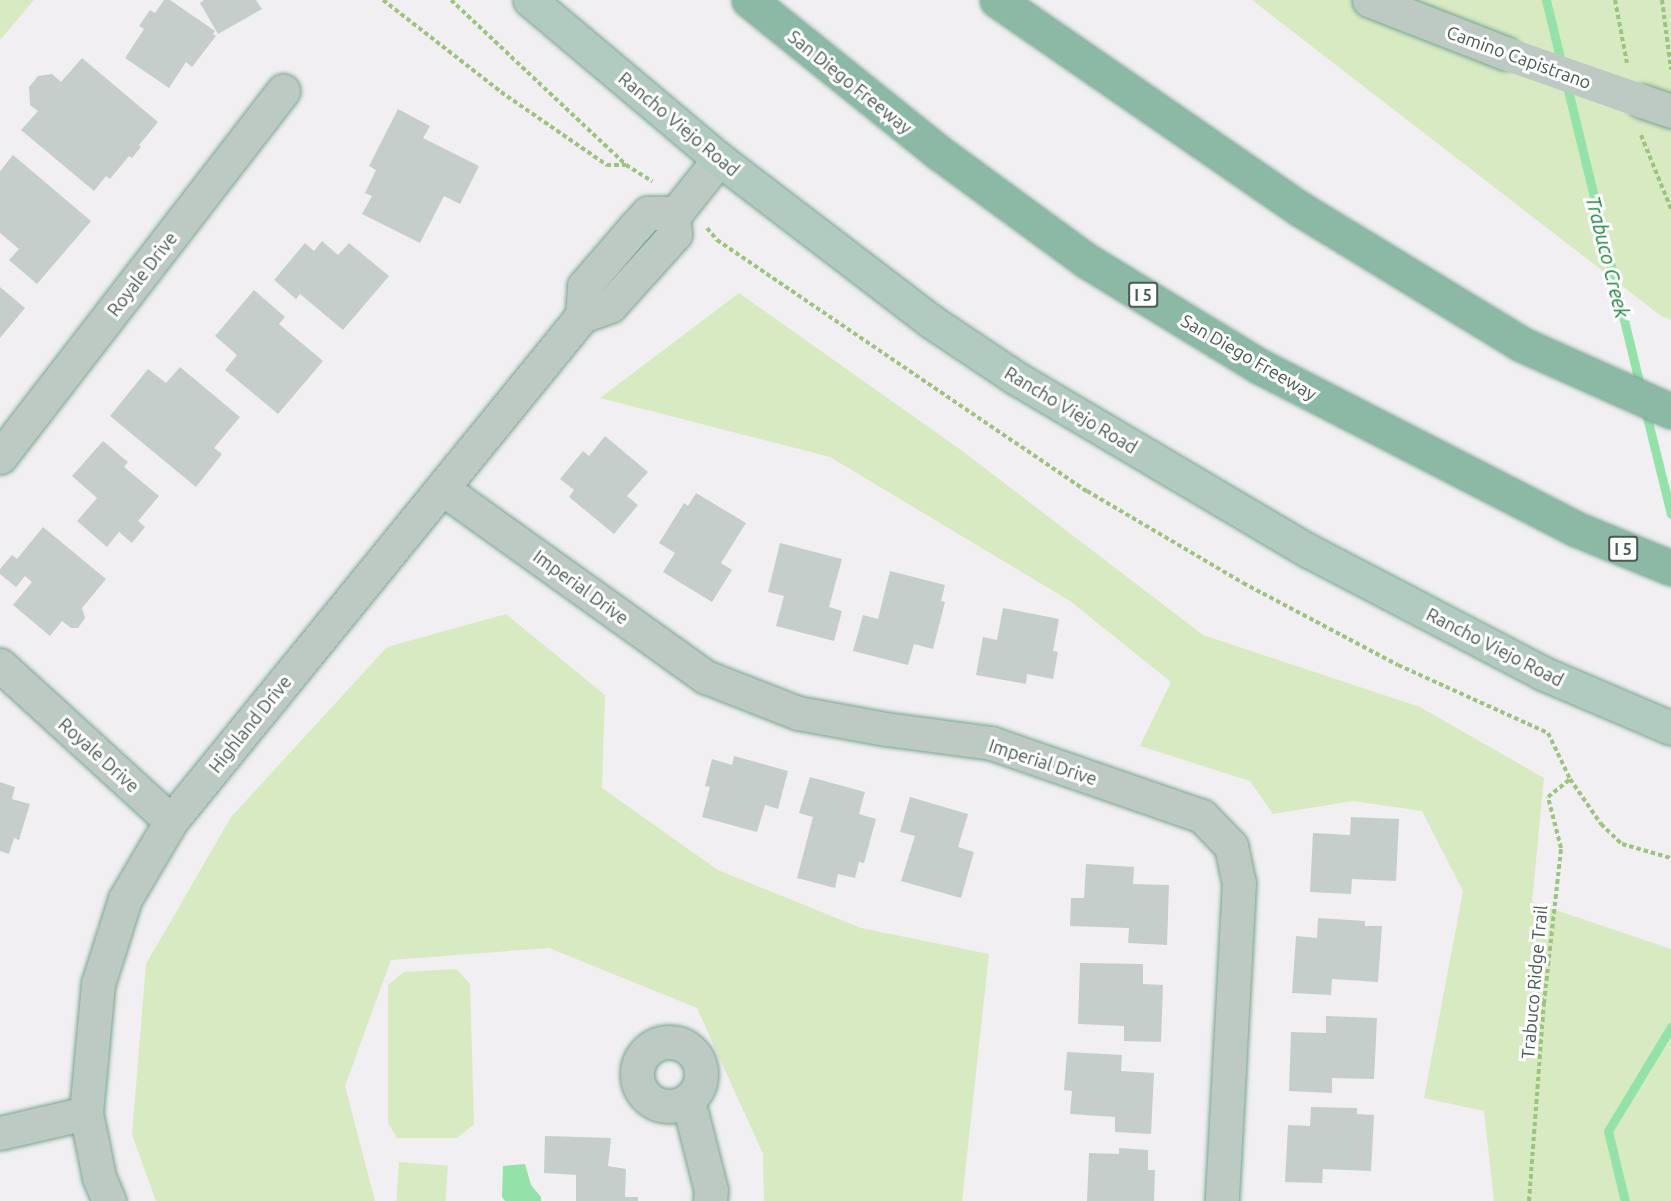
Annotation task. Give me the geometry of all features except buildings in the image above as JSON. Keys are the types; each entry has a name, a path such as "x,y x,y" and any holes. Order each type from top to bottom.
{"highway":[{"name":"San Diego Freeway","path":"749,0 938,152 1087,261 1258,366 1576,529 1671,568"},
{"path":"997,0 1300,209 1521,344 1671,411"}],"main road":[{"name":"Rancho Viejo Road","path":"530,0 718,159 932,322 1016,378 1309,551 1542,674 1671,728"}],"street":[{"name":"Camino Capistrano","path":"1369,0 1505,53 1657,106"},
{"name":"Royale Drive","path":"0,457 283,91"},
{"path":"679,208 718,159"},
{"name":"Highland Drive","path":"109,1201 99,1177 86,1113 98,984 125,899 171,821 582,316 584,286 648,213 679,208"},
{"name":"Imperial Drive","path":"442,489 706,677 798,713 886,729 991,743 1202,816 1231,846 1239,883 1222,1201"},
{"name":"Royale Drive","path":"0,665 171,821"},
{"path":"688,1100 711,1190 710,1201"},
{"path":"0,1133 86,1113"}],"path":[{"path":"383,0 501,92 607,165 626,165"},
{"path":"451,0 626,165 717,240 1087,491 1243,583 1398,665 1548,733 1570,779 1601,824 1622,843 1654,855 1671,858"},
{"path":"1662,0 1671,69"},
{"name":"Trabuco Ridge Trail","path":"1529,1201 1544,1003 1561,848 1548,797 1570,779"}],"shaded area":[{"path":"0,0 34,0 0,40"},
{"path":"1252,0 1671,0 1671,320 1661,316"},
{"path":"739,293 961,450 1203,635 1420,707 1544,778 1532,902 1671,949 1671,1201 1494,1201 1484,1111 1424,1098 1463,891 1422,811 1353,801 1273,814 1250,781 1140,746 1171,682 1070,601 830,457 600,398"},
{"path":"506,614 605,695 602,788 718,870 861,928 989,954 962,1201 764,1201 763,1154 697,1008 549,948 391,960 345,1086 375,1201 156,1201 132,1135 146,964 231,817 387,647"},
{"path":"456,969 470,984 474,1124 457,1138 397,1138 388,1123 388,985 404,972"},
{"path":"399,1162 448,1165 445,1201 396,1201"},
{"path":"525,1164 531,1185 541,1197 541,1201 505,1201 502,1197 503,1166"}],"waterway":[{"name":"Trabuco Creek","path":"1546,0 1562,66"},
{"name":"Trabuco Creek","path":"1566,82 1641,390"},
{"name":"Trabuco Creek","path":"1645,409 1671,514"},
{"name":"Trabuco Creek","path":"1625,1201 1608,1131 1671,1027"}]}
